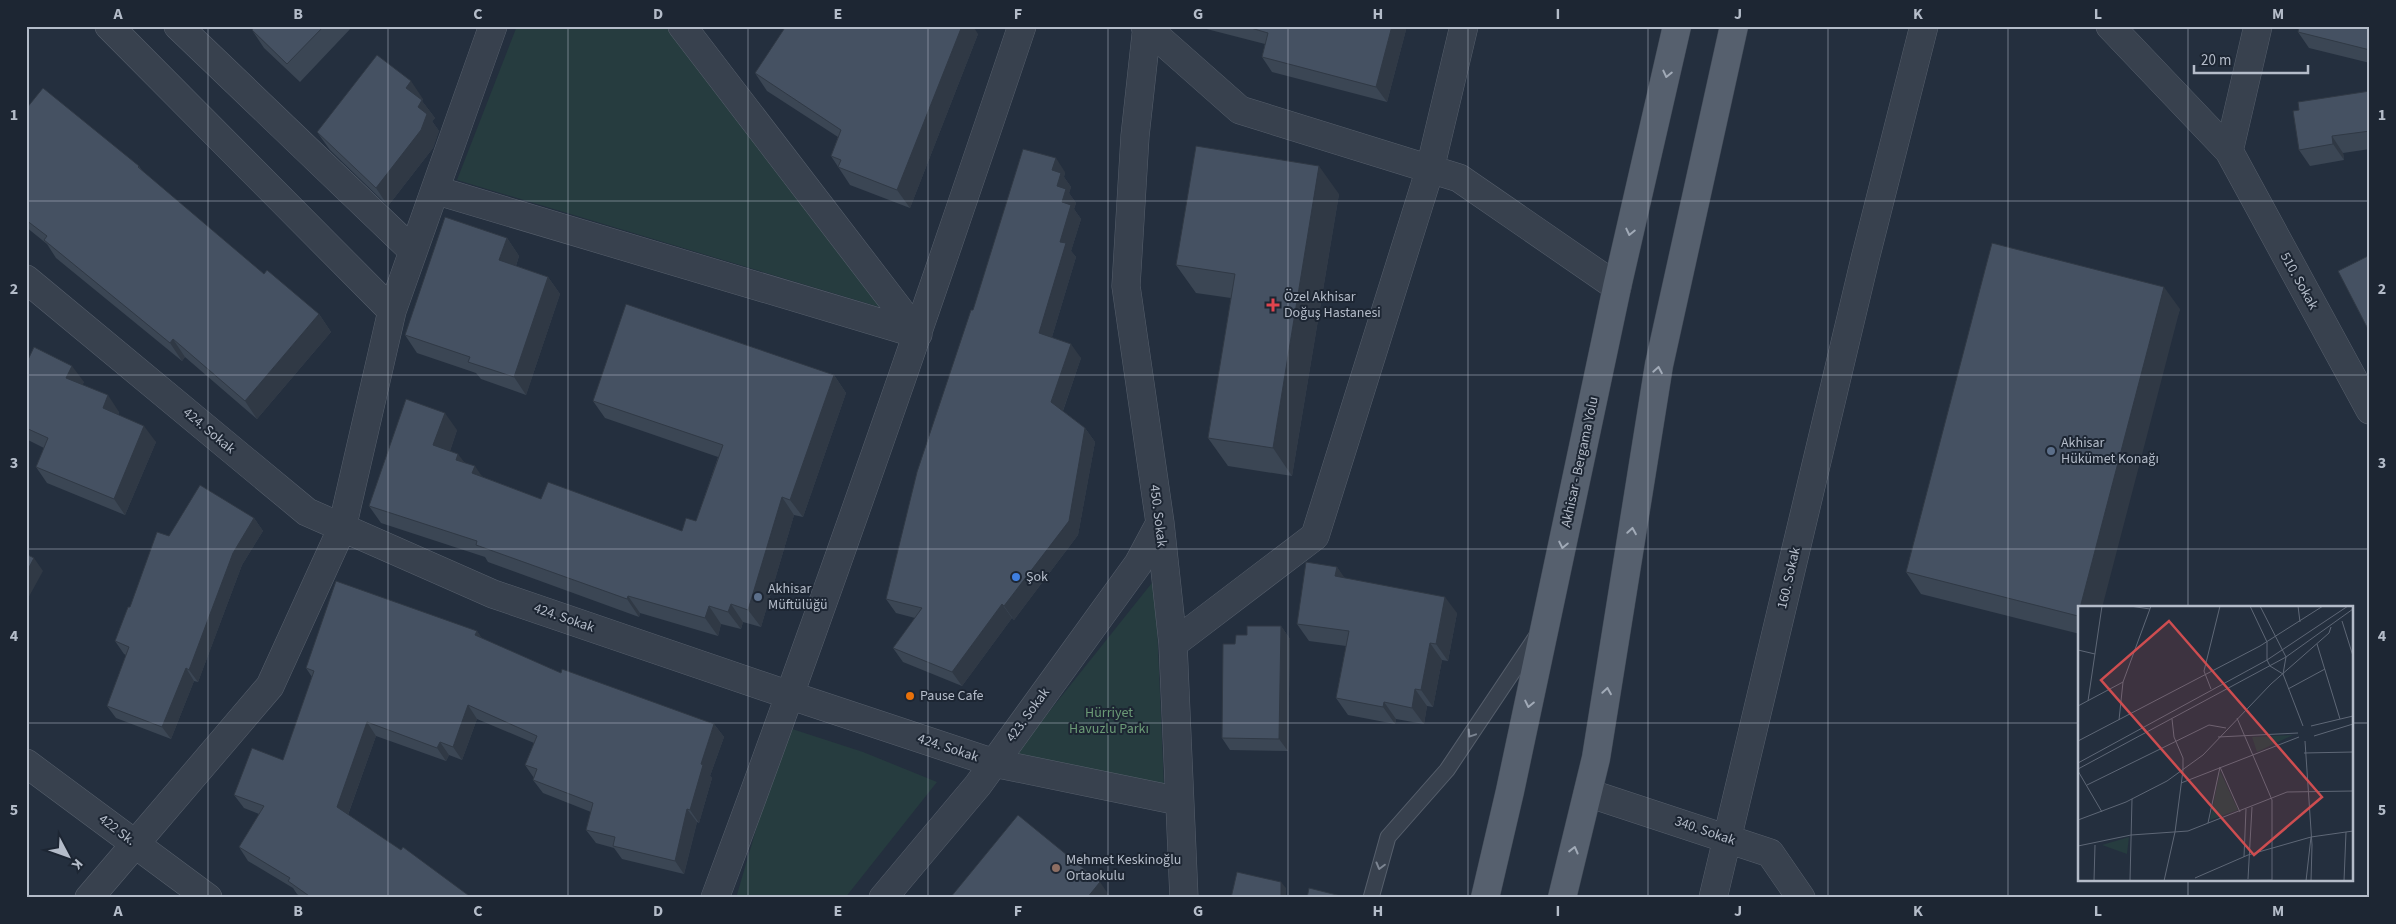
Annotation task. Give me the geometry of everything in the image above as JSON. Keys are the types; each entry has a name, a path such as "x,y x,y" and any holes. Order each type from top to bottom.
{"main road":[{"name":"Akhisar - Bergama Yolu","path":"1485,898 1547,621 1617,287 1678,26"},
{"path":"1562,898 1596,758 1659,365 1734,26"}],"street":[{"path":"109,26 392,311"},
{"path":"178,26 414,250"},
{"path":"88,898 270,686 342,528 392,311 493,26"},
{"path":"682,26 918,334"},
{"path":"715,898 918,334 1022,26"},
{"path":"1173,644 1315,536 1430,169 1464,26"},
{"name":"160. Sokak","path":"1713,898 1865,259 1924,26"},
{"name":"510. Sokak","path":"2110,26 2229,152 2370,410"},
{"path":"2229,152 2258,26"},
{"path":"1146,27 1240,110 1459,178 1617,287"},
{"name":"450. Sokak","path":"1146,27 1135,136 1126,286 1160,523 1173,644 1184,898"},
{"path":"435,190 918,334"},
{"name":"424. Sokak","path":"26,279 307,512 342,528 493,594 789,696 994,763 1180,801"},
{"name":"423. Sokak","path":"883,898 994,763 1138,564 1160,523"},
{"name":"422 Sk.","path":"26,762 208,898"},
{"name":"340. Sokak","path":"1588,793 1770,853 1801,898"}],"lane":[{"path":"1371,898 1388,837 1447,770 1547,621"}],"green space":[{"path":"517,26 666,26 886,309 457,180"},
{"name":"Hürriyet Havuzlu Parkı","path":"1155,579 1164,787 1013,757"},
{"path":"786,727 863,752 937,782 845,898 736,898"}],"building":[{"path":"255,26 324,26 287,64 252,30"},
{"path":"786,26 962,26 897,190 838,167 841,160 831,156 841,130 755,73"},
{"path":"1244,26 1392,26 1376,87 1262,57 1268,33"},
{"path":"2299,26 2370,26 2370,50 2298,32"},
{"path":"377,55 411,81 406,88 422,100 418,107 427,114 421,130 376,188 317,132"},
{"path":"43,88 139,166 264,274 267,270 319,314 245,401 173,339 170,343 44,240 47,236 26,220 26,109"},
{"path":"2370,91 2370,131 2332,136 2333,144 2299,150 2293,111 2299,110 2298,102"},
{"path":"1196,146 1319,166 1273,448 1208,438 1235,274 1176,265"},
{"path":"1023,149 1056,158 1052,170 1061,173 1057,186 1066,189 1062,202 1071,205 1060,242 1066,243 1039,333 1071,344 1051,402 1085,428 1069,521 1004,606 1002,604 952,672 893,648 922,608 886,599 917,472 971,310 973,310"},
{"path":"445,217 507,238 499,260 548,277 514,377 468,362 470,357 405,335"},
{"name":"Akhisar Hükümet Konağı","path":"1992,243 2164,287 2081,606 2078,606 2078,616 1906,572"},
{"path":"2370,255 2370,333 2338,271"},
{"path":"626,304 834,375 790,500 782,497 748,610 731,604 728,612 709,606 705,618 628,596 627,599 476,545 477,541 369,506 406,399 445,413 433,445 458,454 456,460 475,466 472,473 541,499 548,482 682,531 686,518 696,521 723,445 593,401"},
{"path":"34,347 72,366 66,378 108,395 103,408 144,426 114,499 36,467 48,438 26,428 26,364"},
{"path":"200,485 254,518 233,553 189,670 186,668 162,727 107,706 129,647 115,641 128,607 130,607 157,532 169,536"},
{"path":"26,554 34,558 26,573"},
{"path":"1306,562 1337,567 1335,576 1445,597 1436,644 1430,643 1421,690 1415,689 1412,708 1384,702 1383,707 1336,698 1349,631 1297,624"},
{"path":"336,581 477,631 475,635 561,673 562,669 714,724 701,764 703,765 690,810 687,809 675,861 613,846 615,837 586,830 593,803 533,780 537,769 525,765 537,736 468,705 453,747 440,742 437,748 367,722 337,807 401,850 403,847 472,898 312,898 288,881 290,878 239,847 264,806 234,795 252,748 283,760 314,671 306,668"},
{"path":"1247,626 1281,626 1279,739 1222,738 1223,644 1235,644 1236,635 1247,635"},
{"path":"1018,815 1100,882 1087,898 950,898"},
{"path":"1237,872 1281,882 1281,898 1231,898"},
{"path":"1309,888 1349,898 1307,898"}],"place":[{"name":"Özel Akhisar Doğuş Hastanesi","path":"1273,305"},
{"name":"Akhisar Hükümet Konağı","path":"2051,451"},
{"name":"Şok","path":"1016,577"},
{"name":"Akhisar Müftülüğü","path":"758,597"},
{"name":"Pause Cafe","path":"910,696"},
{"name":"Mehmet Keskinoğlu Ortaokulu","path":"1056,868"}]}
